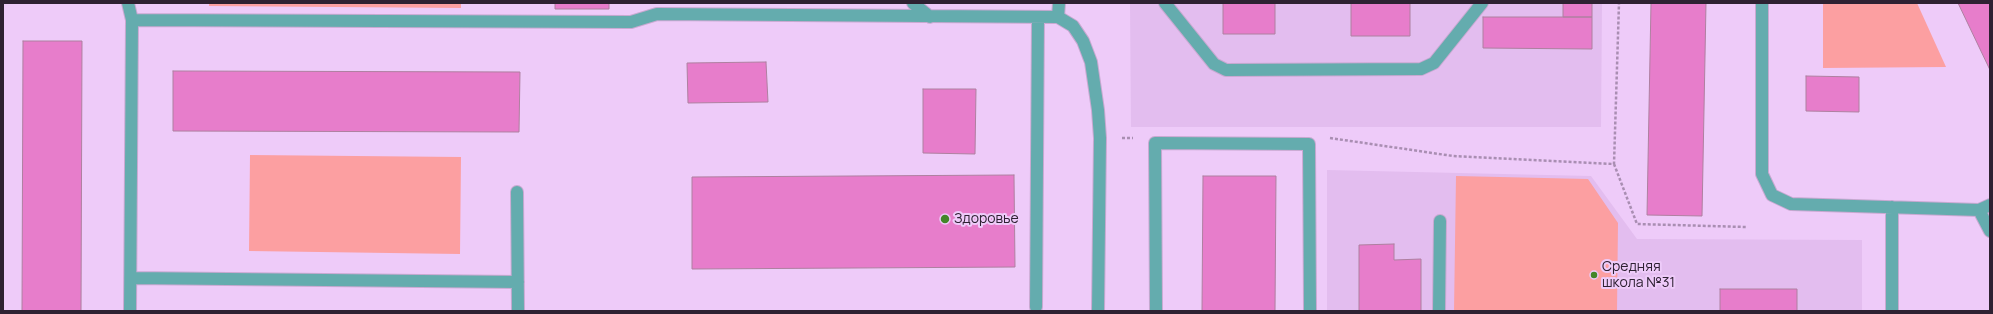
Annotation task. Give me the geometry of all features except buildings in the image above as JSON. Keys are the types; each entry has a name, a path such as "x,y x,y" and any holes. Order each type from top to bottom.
{"lane":[{"path":"128,3 132,20 130,311"},
{"path":"913,3 930,17"},
{"path":"1058,3 1058,17"},
{"path":"1165,3 1214,64 1226,70 1288,70 1421,69 1434,63 1482,3"},
{"path":"1762,3 1762,174 1772,194 1792,204 1984,208 1990,231"},
{"path":"132,20 631,22 657,8 930,17 1058,17 1073,26 1082,41 1091,62 1098,110 1100,138 1098,311"},
{"path":"1036,307 1038,17"},
{"path":"1156,311 1155,143 1309,144 1310,311"},
{"path":"517,192 518,311"},
{"path":"1892,207 1892,311"},
{"path":"1439,311 1440,221"},
{"path":"131,278 518,282"}],"path":[{"path":"1619,3 1614,164 1637,224 1746,226"},
{"path":"1323,137 1453,156 1614,164"},
{"path":"1100,138 1140,138"}],"shaded area":[{"path":"209,3 461,3 461,8 209,6"},
{"path":"1130,3 1602,3 1601,127 1131,127"},
{"path":"1823,3 1917,3 1946,67 1823,68"},
{"path":"250,155 461,157 460,254 249,251"},
{"name":"Средняя школа №31","path":"1327,170 1591,176 1637,239 1862,240 1862,311 1327,311"},
{"path":"1456,176 1588,179 1618,223 1617,311 1454,311"}],"place":[{"name":"Здоровье","path":"945,219"},
{"name":"Средняя школа №31","path":"1594,275"}]}
